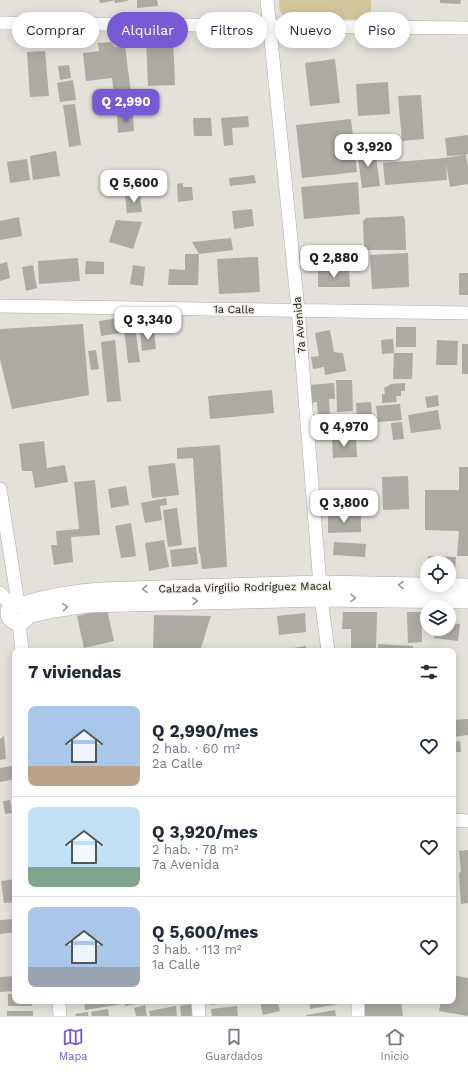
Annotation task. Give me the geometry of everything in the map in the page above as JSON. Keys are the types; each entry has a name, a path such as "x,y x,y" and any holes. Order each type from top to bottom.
{"street":[{"name":"7a Avenida","path":"267,0 298,310 321,591 328,648"},
{"path":"0,22 468,28"},
{"name":"1a Calle","path":"0,306 468,313"},
{"path":"0,488 13,614 21,648"},
{"name":"Calzada Virgilio Rodríguez Macal","path":"13,614 87,604 321,591 468,587"},
{"name":"Calzada Virgilio Rodríguez Macal","path":"321,591 468,600"},
{"path":"0,593 13,614"},
{"path":"456,820 468,822"},
{"path":"59,1004 60,1016"},
{"path":"198,1004 199,1016"},
{"path":"358,1004 358,1016"}],"shaded area":[{"path":"279,0 371,0 371,12 354,12 354,19 346,19 346,12 281,12 279,8"}],"building":[{"path":"99,0 113,0 113,1 100,3"},
{"path":"114,0 128,0 128,1 115,3"},
{"path":"137,0 157,0 158,6 137,8"},
{"path":"440,0 461,0 460,4 440,3"},
{"path":"107,42 107,48 125,48 133,109 116,111 112,78 86,81 83,53 99,51 99,43"},
{"path":"146,48 173,48 175,85 148,86"},
{"path":"45,51 49,96 30,97 27,52"},
{"path":"335,59 340,103 310,106 305,63"},
{"path":"69,65 71,78 60,80 58,66"},
{"path":"73,80 76,100 60,102 57,83"},
{"path":"388,82 390,114 358,116 356,84"},
{"path":"421,95 424,139 402,141 398,96"},
{"path":"75,104 81,145 69,147 63,105"},
{"path":"133,113 134,131 118,133 117,115"},
{"path":"248,116 249,127 232,128 233,145 224,146 221,118"},
{"path":"193,118 211,118 212,136 194,136"},
{"path":"351,119 357,172 302,178 296,125"},
{"path":"468,135 468,154 466,154 468,184 450,187 446,164 447,180 385,185 383,163 463,155 447,156 445,138"},
{"path":"375,149 380,186 362,188 357,151"},
{"path":"56,151 60,176 33,180 30,156"},
{"path":"27,159 30,180 10,183 7,162"},
{"path":"254,175 256,183 230,186 229,178"},
{"path":"358,182 360,214 304,219 301,187"},
{"path":"183,183 183,187 192,187 193,200 178,202 177,184"},
{"path":"140,194 142,212 127,213 125,195"},
{"path":"252,209 254,226 234,229 232,211"},
{"path":"404,216 406,250 364,250 363,220 365,220 365,218"},
{"path":"19,217 22,236 0,240 0,221"},
{"path":"116,220 142,222 133,249 109,242"},
{"path":"231,238 233,250 199,254 192,242"},
{"path":"408,253 409,287 372,289 370,255"},
{"path":"185,254 199,254 198,285 168,285 169,269 185,270"},
{"path":"258,257 260,292 219,294 217,259"},
{"path":"78,258 80,281 39,284 38,261"},
{"path":"86,261 104,262 104,274 85,274"},
{"path":"7,262 10,278 0,281 0,264"},
{"path":"33,265 37,288 26,291 22,267"},
{"path":"133,265 145,267 143,286 130,284"},
{"path":"318,271 349,271 350,287 318,287"},
{"path":"459,273 468,273 468,295 459,295"},
{"path":"119,318 121,333 101,336 99,321"},
{"path":"83,324 89,395 12,409 0,359 0,329"},
{"path":"135,327 140,362 128,363 124,328"},
{"path":"396,327 416,327 416,347 396,347"},
{"path":"330,330 334,352 343,353 346,371 325,375 324,367 313,369 311,357 319,356 315,333"},
{"path":"154,331 156,349 142,351 140,333"},
{"path":"393,339 394,353 382,354 381,340"},
{"path":"115,340 121,401 107,402 101,342"},
{"path":"437,340 458,341 457,365 436,365"},
{"path":"462,344 468,344 468,374 462,374"},
{"path":"96,350 99,369 91,370 88,351"},
{"path":"394,353 413,353 412,379 393,379"},
{"path":"336,380 352,380 353,411 337,412"},
{"path":"334,383 335,399 329,399 330,415 318,416 317,402 310,403 308,385"},
{"path":"405,383 405,391 401,391 401,396 396,396 397,402 382,403 382,394 385,394 384,388 391,384"},
{"path":"272,390 274,413 210,419 208,396"},
{"path":"438,395 439,406 427,408 425,397"},
{"path":"371,402 372,416 357,417 356,403"},
{"path":"400,404 402,420 378,422 376,406"},
{"path":"438,410 441,429 411,433 408,415"},
{"path":"353,417 354,436 322,438 321,419"},
{"path":"402,422 404,439 393,440 391,423"},
{"path":"356,438 357,457 333,458 332,439"},
{"path":"44,441 47,468 65,465 68,482 35,488 32,471 22,471 19,444"},
{"path":"220,445 227,567 202,569 199,553 193,458 177,459 177,448"},
{"path":"175,463 179,495 152,498 148,466"},
{"path":"459,467 468,467 468,556 457,556 459,531 425,530 425,490 459,490"},
{"path":"408,476 409,509 383,510 382,477"},
{"path":"95,480 100,535 71,537 73,562 54,565 51,545 57,545 56,531 79,529 74,482"},
{"path":"126,486 129,505 111,508 108,489"},
{"path":"166,498 167,505 160,506 162,520 145,523 141,503"},
{"path":"340,499 340,513 324,513 324,500"},
{"path":"177,508 182,545 168,547 163,510"},
{"path":"361,515 361,532 328,533 328,516"},
{"path":"131,523 136,556 121,558 115,526"},
{"path":"164,540 169,567 149,571 145,543"},
{"path":"334,542 366,544 365,557 333,555"},
{"path":"196,547 198,564 172,567 170,550"},
{"path":"107,609 114,641 84,648 77,616"},
{"path":"343,612 377,612 376,648 351,648 351,629 342,629"},
{"path":"407,612 420,612 420,636 422,636 422,642 408,643"},
{"path":"305,613 306,632 279,635 277,616"},
{"path":"154,615 211,616 201,648 153,648"},
{"path":"456,624 460,624 458,641 434,638 434,636 456,636"},
{"path":"378,644 413,646 413,648 378,648"},
{"path":"306,646 306,648 293,648"},
{"path":"468,719 468,735 456,737 456,720"},
{"path":"4,736 6,759 0,760 0,739"},
{"path":"460,741 461,752 456,752 456,742"},
{"path":"12,766 12,780 0,782 0,768"},
{"path":"10,800 12,813 5,814 3,801"},
{"path":"468,850 468,903 461,904 459,873 461,872 459,851"},
{"path":"12,879 12,902 4,903 1,881"},
{"path":"12,919 12,932 0,934 0,920"},
{"path":"12,976 12,991 0,992 0,977"},
{"path":"456,976 468,978 468,1016 439,1011 440,1004 456,1004"},
{"path":"8,994 12,994 12,1004 32,1004 32,1006 8,1006"},
{"path":"84,1004 122,1004 85,1010"},
{"path":"125,1004 136,1004 125,1006"},
{"path":"191,1004 192,1016 181,1016 180,1006"},
{"path":"261,1004 278,1004 280,1011 263,1015"},
{"path":"309,1004 339,1004 310,1009"},
{"path":"363,1004 401,1004 403,1016 365,1016"},
{"path":"145,1005 147,1016 136,1016 134,1008"},
{"path":"176,1006 177,1016 150,1016 149,1011"},
{"path":"237,1006 238,1016 212,1016 211,1009"},
{"path":"108,1009 109,1016 92,1016 91,1012"},
{"path":"335,1010 336,1016 306,1016 306,1015"},
{"path":"7,1011 33,1011 33,1016 7,1016"},
{"path":"88,1012 88,1016 76,1016 75,1014"}]}
